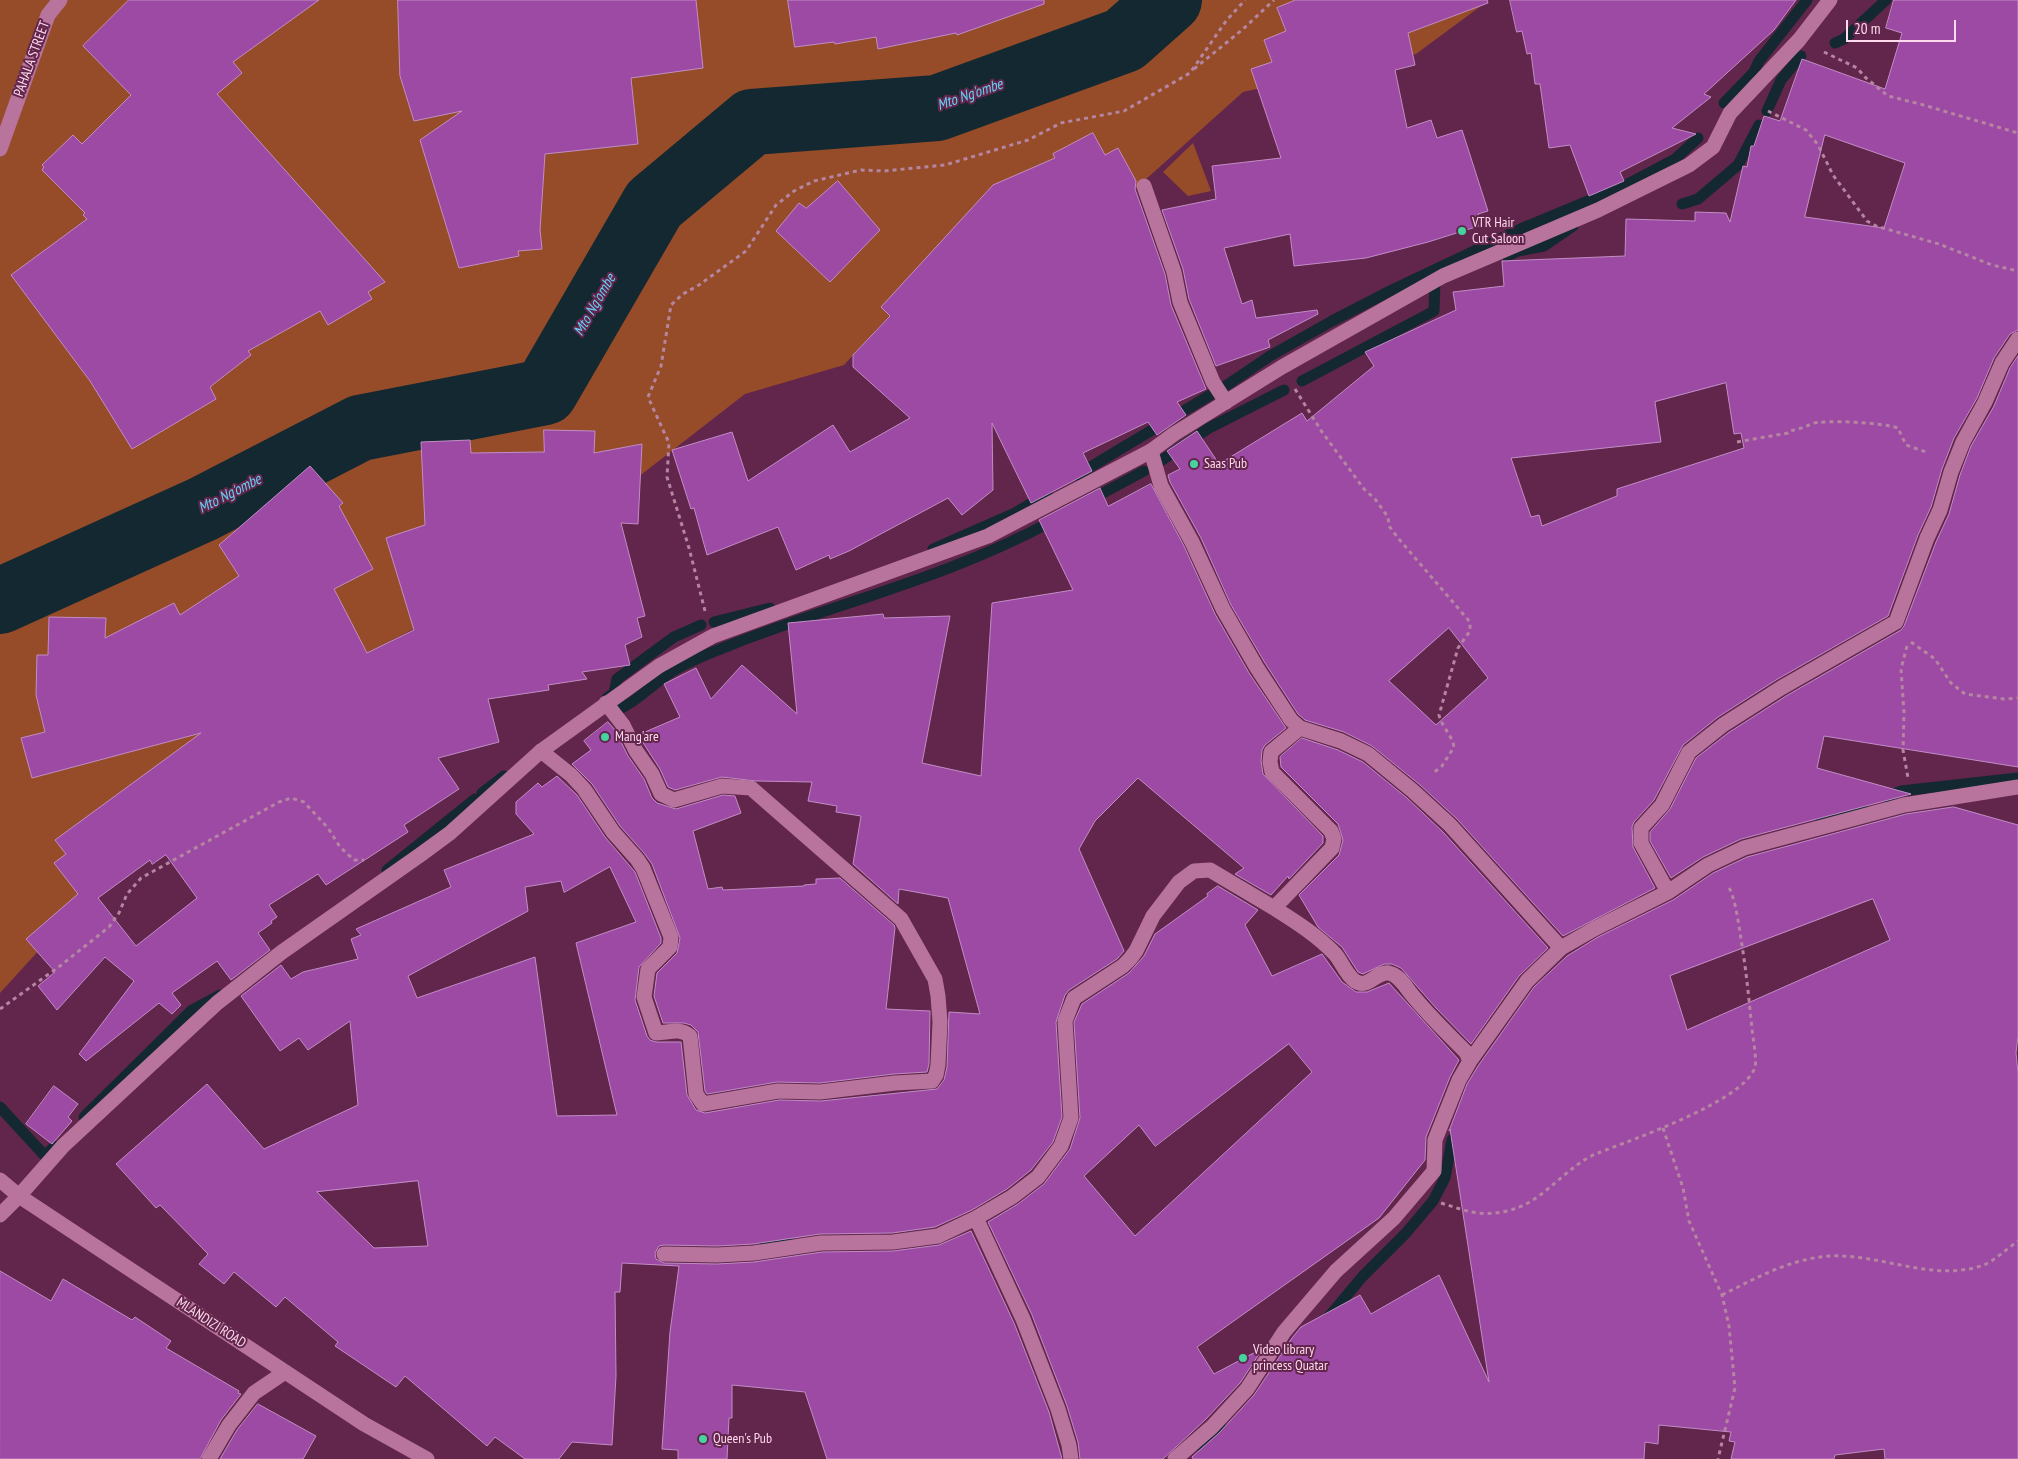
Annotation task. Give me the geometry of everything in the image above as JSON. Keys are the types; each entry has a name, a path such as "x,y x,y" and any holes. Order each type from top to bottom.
{"street":[{"name":"PAHALA STREET","path":"0,149 48,8 60,0"},
{"path":"0,1215 63,1146 217,1004 282,952 342,912 442,838 541,751 659,666 713,636 988,536 1151,452 1174,434 1282,367 1444,276 1598,210 1689,165 1713,147 1730,113 1799,40 1830,0"},
{"path":"1144,186 1174,272 1180,302 1213,382 1226,402"},
{"path":"1668,892 1641,843 1641,828 1662,805 1690,752 1723,725 1781,688 1899,629 1927,538 1940,510 1963,442 1985,402 1994,379 2018,339"},
{"path":"1151,452 1162,486 1192,542 1223,610 1257,668 1291,720 1300,728 1341,741 1368,754 1413,791 1450,825 1561,948"},
{"path":"541,751 571,775 584,789 614,832 643,868 671,937 670,947 648,969 644,997 656,1033 678,1030 690,1036 696,1094 703,1104 778,1091 820,1092 895,1083 932,1081 936,1075 938,1065 940,1022 935,979 901,919 751,788 722,786 674,800 661,794 623,725 606,703"},
{"path":"1274,908 1332,848 1334,839 1332,830 1272,772 1271,752 1300,728"},
{"path":"1174,1459 1212,1427 1247,1389 1284,1332 1324,1284 1394,1218 1411,1195 1434,1171 1435,1140 1459,1080 1470,1061 1527,981 1561,948 1594,929 1668,892 1708,865 1744,848 1904,805 2018,787"},
{"path":"664,1254 717,1255 754,1253 822,1243 892,1242 938,1236 976,1218 1012,1197 1038,1177 1060,1146 1071,1118 1065,1020 1074,998 1123,966 1130,959 1154,916 1179,882 1194,871 1210,870 1313,933 1336,955 1352,980 1359,984 1367,983 1380,974 1390,973 1400,980 1424,1010 1466,1052 1470,1061"},
{"name":"MLANDIZI ROAD","path":"0,1180 19,1196 364,1424 427,1459"},
{"path":"976,1218 1023,1319 1058,1409 1069,1445 1070,1459"},
{"path":"210,1459 229,1425 254,1393 286,1372"}],"path":[{"path":"1190,73 1226,22 1245,0"},
{"path":"713,636 667,477 669,442 648,397 661,366 671,306 682,294 699,285 746,251 776,205 794,191 814,181 861,170 884,171 945,165 1028,140 1061,123 1124,111 1190,73 1242,30 1274,0"},
{"path":"1799,40 1857,68 1888,96 2018,133"},
{"path":"1735,108 1748,106 1767,111 1806,130 1818,145 1833,175 1867,221 1876,226 1939,244 1992,265 2018,271"},
{"path":"1282,367 1322,432 1364,489 1375,499 1388,517 1389,526 1470,622 1470,631 1458,648 1439,715 1440,722 1452,739 1454,747 1442,766 1413,791"},
{"path":"1736,442 1788,433 1789,431 1806,428 1812,424 1838,422 1870,424 1898,428 1906,445 1924,452 1957,459"},
{"path":"1899,629 1935,659 1951,683 1965,694 2004,699 2018,698"},
{"path":"1899,629 1908,647 1901,669 1904,713 1903,750 1908,777 1904,805"},
{"path":"0,1009 60,966 108,927 120,913 127,894 141,878 279,802 291,798 304,802 328,828 340,847 354,860 369,860"},
{"path":"1411,1195 1479,1215 1509,1211 1542,1195 1593,1155 1663,1128 1727,1096 1746,1081 1755,1067 1747,975 1733,895 1726,880 1708,865"},
{"path":"1663,1128 1683,1188 1689,1221 1722,1294 1729,1326 1735,1388 1718,1459"},
{"path":"1722,1294 1769,1271 1815,1258 1840,1257 1912,1268 1960,1270 1985,1264 2018,1241"}],"shaded area":[{"path":"0,0 1489,0 1416,54 1243,92 1095,225 913,290 844,365 745,394 503,582 257,711 0,993"},
{"path":"1193,143 1211,191 1188,196 1163,172"}],"building":[{"path":"129,0 319,0 233,62 242,73 217,94 385,282 368,292 372,299 328,325 320,311 248,351 251,355 210,387 216,399 132,449 90,381 11,275 87,219 83,215 85,213 42,170 44,167 42,165 73,135 82,144 131,95 83,46"},
{"path":"398,0 696,0 703,68 631,78 638,144 545,154 540,230 542,249 518,251 519,256 459,268 420,140 462,111 414,121 400,76"},
{"path":"788,0 1044,0 1044,4 957,35 956,33 878,49 876,37 835,44 834,42 795,47"},
{"path":"1296,0 1487,0 1488,3 1408,33 1415,65 1395,70 1407,128 1431,120 1437,138 1462,130 1488,211 1478,214 1482,225 1428,242 1366,258 1294,266 1290,234 1224,248 1242,304 1252,300 1256,318 1317,310 1318,314 1268,340 1270,347 1216,366 1189,299 1183,269 1162,210 1216,199 1212,166 1281,158 1251,69 1272,62 1264,40 1286,31 1277,8"},
{"path":"1510,0 1796,0 1774,30 1704,94 1711,97 1672,128 1696,134 1620,172 1624,181 1589,196 1570,145 1549,148 1540,84 1535,84 1531,53 1527,54 1522,31 1517,32"},
{"path":"1894,0 2018,0 2018,330 2010,334 1994,358 1977,398 1954,438 1942,469 1931,507 1918,535 1888,616 1776,680 1718,717 1683,745 1654,800 1634,822 1632,827 1633,847 1655,888 1563,936 1457,819 1419,784 1372,746 1344,732 1305,720 1298,714 1231,605 1201,538 1170,482 1168,475 1180,469 1167,451 1197,431 1219,464 1302,413 1307,421 1374,366 1365,352 1456,310 1453,292 1504,286 1502,261 1625,256 1626,219 1695,221 1695,212 1726,213 1730,222 1743,166 1747,167 1751,146 1754,146 1764,116 1780,121 1802,59 1885,89 1902,33 1886,28","holes":["1825,135 1905,163 1884,228 1805,217","1726,383 1734,434 1741,433 1744,448 1617,489 1617,496 1542,526 1539,515 1531,517 1511,458 1661,442 1655,402","1449,628 1488,678 1436,725 1389,681"]},
{"path":"1093,133 1105,155 1118,148 1136,181 1135,189 1165,274 1171,305 1206,389 1177,402 1186,415 1157,435 1148,422 1083,453 1092,471 1031,503 992,423 993,490 962,515 948,498 849,551 830,559 829,555 796,570 778,527 707,555 694,508 691,509 672,450 732,432 748,481 833,425 850,452 910,418 853,367 853,355 890,316 881,307 993,185 1055,158 1053,154"},
{"path":"838,181 880,230 830,282 776,231 799,203 806,208"},
{"path":"2018,356 2018,767 1824,736 1817,768 1911,794 1741,839 1703,857 1671,878 1650,841 1650,832 1670,809 1696,758 1728,733 1786,696 1901,630 1904,626 1936,542 1949,514 1960,475 1971,446 1994,406 2010,368"},
{"path":"544,430 595,431 594,453 642,444 638,524 621,523 645,616 637,618 642,637 625,645 630,665 582,672 587,679 548,685 549,690 488,699 499,742 438,758 459,789 404,825 408,832 326,885 318,874 269,905 277,917 258,933 270,950 231,980 217,961 172,993 181,1005 172,1014 159,1003 86,1061 79,1054 134,981 105,957 57,1010 38,986 55,972 26,939 78,894 54,863 66,854 55,840 201,733 32,778 21,738 45,732 36,695 37,655 48,655 49,617 106,618 105,638 174,603 180,615 239,576 219,545 310,466 343,503 339,506 373,569 334,589 367,653 414,630 386,538 425,525 421,442 470,440 471,453 544,452","holes":["166,855 197,898 136,946 98,898 150,860 152,864"]},
{"path":"1151,484 1184,546 1215,614 1249,673 1286,728 1265,745 1262,750 1263,774 1323,836 1323,843 1271,895 1235,874 1244,868 1138,778 1095,821 1079,849 1124,951 1117,959 1069,990 1065,995 1056,1022 1062,1117 1053,1142 1031,1170 1007,1189 972,1210 935,1227 892,1233 820,1234 753,1244 717,1246 664,1245 659,1246 655,1253 656,1259 664,1263 717,1264 754,1262 822,1252 893,1251 939,1245 971,1231 1014,1323 1049,1412 1062,1459 827,1459 805,1392 732,1385 732,1418 729,1418 727,1459 678,1459 678,1450 662,1449 670,1332 679,1266 622,1263 620,1292 615,1292 616,1376 612,1445 572,1442 559,1459 525,1459 495,1437 487,1446 405,1376 396,1387 335,1346 338,1342 285,1297 276,1307 234,1272 224,1284 199,1264 208,1254 160,1205 156,1208 116,1164 207,1084 264,1149 358,1105 350,1021 308,1050 299,1038 280,1051 241,996 281,965 291,979 303,972 358,959 351,939 361,935 356,929 451,887 444,870 534,834 516,814 516,802 538,783 542,787 557,776 577,795 605,837 635,872 661,938 661,943 639,967 635,1000 650,1040 656,1042 681,1042 687,1095 696,1110 705,1113 779,1100 821,1101 937,1089 944,1080 947,1067 949,1012 980,1014 948,898 899,889 898,904 853,864 861,816 836,812 837,806 808,801 812,782 756,781 722,777 675,790 668,787 660,769 638,735 680,717 664,684 696,668 711,699 742,665 797,714 788,623 883,614 884,618 950,616 922,763 981,776 992,603 1073,590 1039,520 1100,488 1108,506","holes":["610,867 636,922 576,943 617,1115 557,1116 535,957 417,998 408,976 528,911 525,887 561,881 564,892","418,1181 428,1246 374,1248 317,1192"]},
{"path":"608,722 615,730 628,756 644,779 652,798 657,803 676,809 723,795 735,796 741,813 693,831 708,889 722,887 723,890 804,886 816,884 816,879 840,878 894,925 886,1009 930,1011 929,1064 927,1072 820,1083 777,1082 707,1094 705,1091 698,1032 691,1025 684,1023 663,1023 654,996 657,973 677,953 680,938 652,864 620,826 592,784 572,764 591,750 584,741"},
{"path":"1302,738 1338,750 1363,762 1407,798 1443,832 1548,948 1519,976 1471,1044 1401,968 1392,964 1384,964 1363,974 1358,972 1342,947 1318,927 1299,895 1339,855 1343,840 1338,824 1281,767 1280,757"},
{"path":"1954,807 2018,825 2018,1036 2016,1053 2018,1073 2018,1459 1885,1459 1884,1449 1835,1455 1834,1459 1731,1459 1735,1442 1729,1441 1731,1432 1659,1425 1658,1444 1645,1442 1644,1459 1193,1459 1192,1457 1219,1433 1254,1395 1301,1327 1360,1295 1371,1314 1439,1275 1489,1382 1450,1129 1449,1131 1467,1084 1534,987 1567,956 1598,937 1673,900 1713,873 1747,857 1906,814","holes":["1873,899 1890,940 1687,1030 1670,976"]},
{"path":"1218,886 1258,910 1245,925 1272,976 1322,954 1342,982 1356,992 1367,992 1389,983 1459,1060 1450,1077 1426,1137 1425,1160 1379,1218 1197,1347 1214,1374 1263,1348 1240,1383 1205,1420 1163,1459 1080,1459 1078,1442 1067,1406 1032,1315 988,1222 1018,1204 1044,1184 1070,1149 1080,1118 1074,1022 1082,1004 1129,973 1144,956 1155,934 1208,896 1207,894","holes":["1289,1044 1312,1072 1135,1236 1084,1176 1139,1125 1155,1146"]},
{"path":"54,1086 78,1104 68,1117 72,1121 52,1144 26,1124"},
{"path":"0,1271 51,1301 63,1279 132,1320 135,1317 171,1341 166,1348 239,1391 238,1393 241,1394 221,1420 200,1459 0,1459"},
{"path":"258,1404 316,1436 303,1459 220,1459 237,1430"}],"waterway":[{"name":"Mto Ng'ombe","path":"0,601 203,509 360,428 545,392 654,204 752,122 937,108 1124,40 1169,0"},
{"path":"1724,103 1754,72 1759,61 1807,0"},
{"path":"1835,43 1844,39 1886,0"},
{"path":"1767,111 1781,80 1801,56"},
{"path":"1682,204 1698,199 1738,165 1759,125"},
{"path":"1224,387 1270,356 1332,321 1392,290 1525,227 1624,186 1675,159 1698,138"},
{"path":"1507,256 1518,251 1544,246 1573,226"},
{"path":"1302,381 1434,311 1435,280"},
{"path":"1155,465 1209,428 1284,390"},
{"path":"1077,475 1212,394"},
{"path":"1090,500 1144,471"},
{"path":"933,549 1015,513 1047,494"},
{"path":"613,712 629,704 665,676 700,657 934,574 975,558 1054,520"},
{"path":"714,622 770,608"},
{"path":"607,698 614,693 617,679 674,637 701,625"},
{"path":"482,793 504,776"},
{"path":"1886,797 1901,791 2018,778"},
{"path":"387,870 475,799"},
{"path":"1821,821 1862,806"},
{"path":"84,1117 192,1010 220,995"},
{"path":"0,1107 45,1156 55,1146"},
{"path":"1326,1320 1363,1276 1406,1233 1433,1201 1445,1178 1452,1140 1460,1129"},
{"path":"761,1229 765,1243 788,1241"},
{"path":"1196,1445 1229,1429"}],"place":[{"name":"VTR Hair Cut Saloon","path":"1462,231"},
{"name":"Saas Pub","path":"1194,464"},
{"name":"Mang'are","path":"605,737"},
{"name":"Video library princess Quatar","path":"1243,1358"},
{"name":"Queen's Pub","path":"703,1439"}]}
